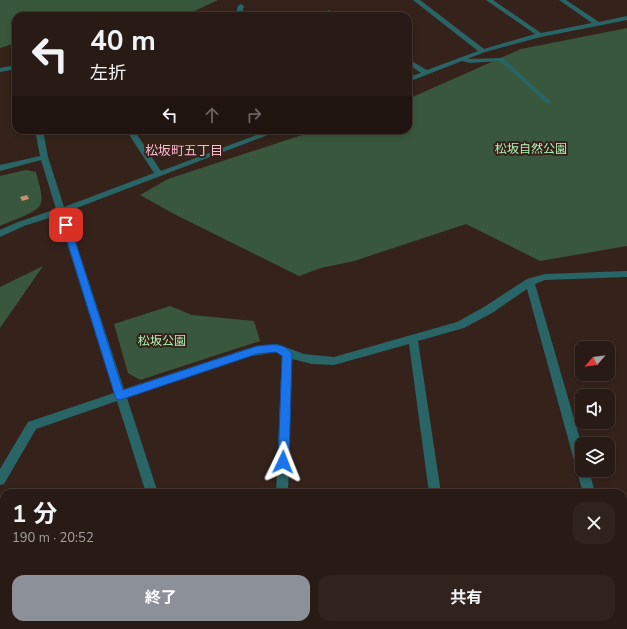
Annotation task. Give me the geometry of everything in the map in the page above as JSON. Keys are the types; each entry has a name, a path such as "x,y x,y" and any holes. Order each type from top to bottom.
{"street":[{"path":"416,0 482,51"},
{"path":"489,0 540,35"},
{"path":"562,0 598,24"},
{"path":"239,12 241,6"},
{"path":"412,78 482,51 540,35 627,18"},
{"path":"412,64 426,73"},
{"path":"0,70 12,68"},
{"path":"40,134 44,157 151,489"},
{"path":"135,134 134,136 159,174"},
{"path":"0,234 21,224 61,211 266,134"},
{"path":"0,168 44,157"},
{"path":"0,480 32,425 257,350 277,348 287,354 319,361 334,361 460,325 488,310 530,282 545,277 627,274"},
{"path":"530,282 575,444"},
{"path":"413,339 434,489"},
{"path":"282,489 287,354"},
{"path":"584,477 588,489"}],"lane":[{"path":"461,59 470,61 501,59 548,102"}],"green space":[{"path":"0,0 218,0 192,12 12,12 12,44 0,48"},
{"name":"松坂自然公園","path":"627,28 627,246 540,261 466,224 354,261 321,268 299,276 174,214 140,195 168,179 305,134 412,134 412,97 521,49"},
{"path":"26,170 36,172 41,192 41,203 39,207 30,213 0,226 0,176"},
{"path":"43,266 0,328 0,287"},
{"name":"松坂公園","path":"170,306 192,315 254,321 260,341 140,380 128,373 114,324"}],"building":[{"path":"27,195 29,199 22,201 20,197"}],"district":[{"name":"松坂町五丁目","path":"184,150"}],"route":[{"path":"66,225 120,396 257,350 277,348 287,354 283,462"}]}
